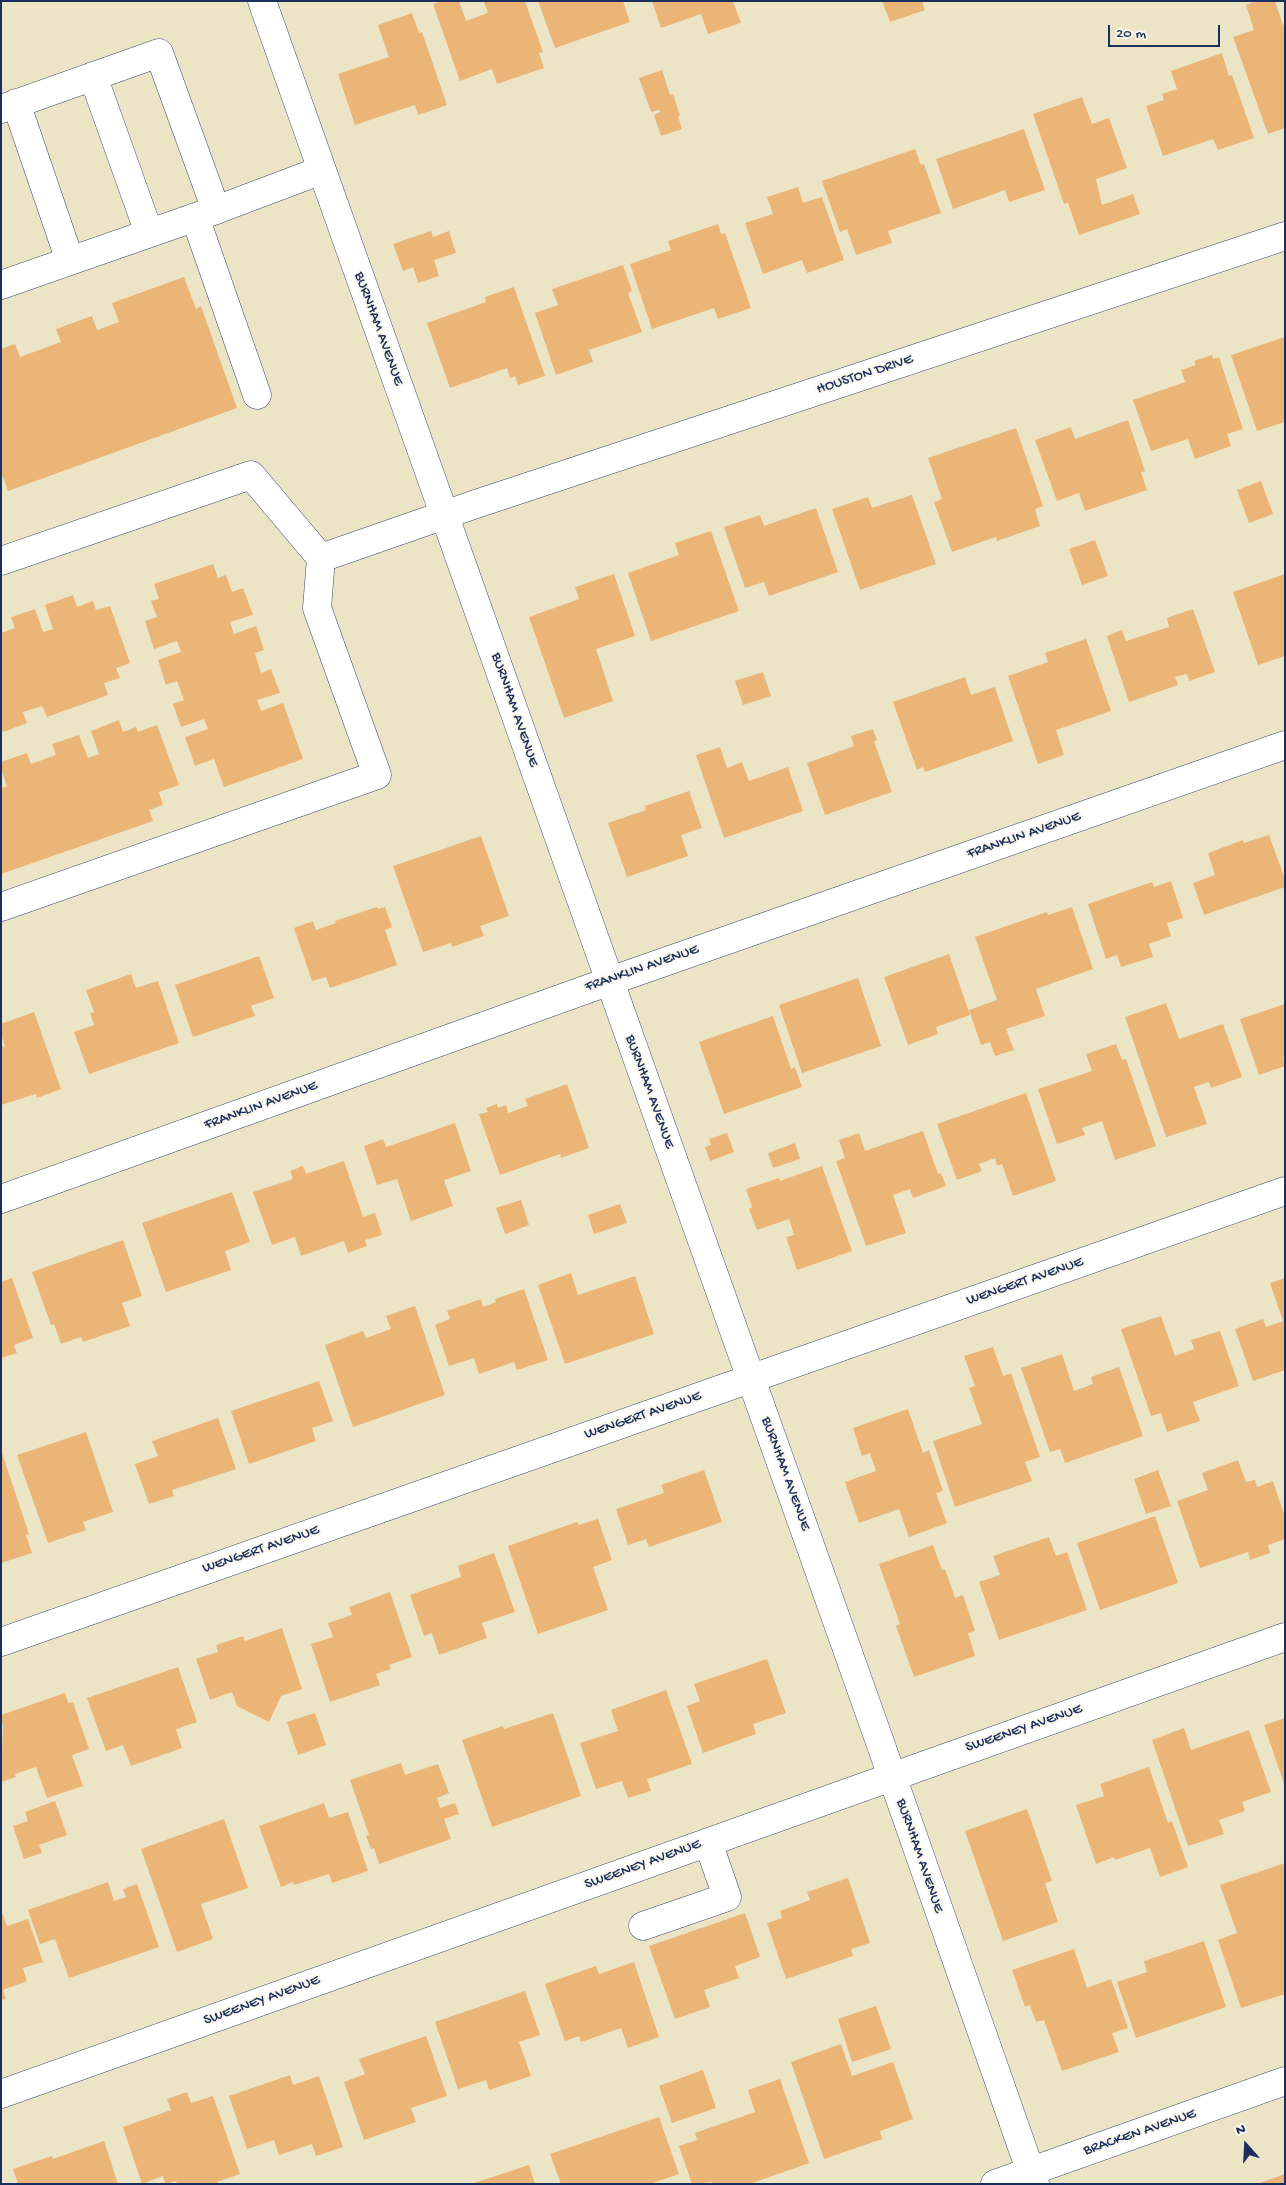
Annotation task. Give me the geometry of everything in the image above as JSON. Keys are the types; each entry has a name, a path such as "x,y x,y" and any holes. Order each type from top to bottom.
{"street":[{"name":"BURNHAM AVENUE","path":"262,1 892,1776 1032,2177"},
{"path":"70,261 8,106 159,53 258,395"},
{"path":"93,76 149,233"},
{"path":"2,283 205,214 322,170"},
{"name":"HOUSTON DRIVE","path":"321,558 444,515 1285,236"},
{"path":"1,561 251,475 321,558 318,608 377,775 1,907"},
{"name":"FRANKLIN AVENUE","path":"1,1198 610,980 1285,745"},
{"name":"WENGERT AVENUE","path":"1,1642 1285,1191"},
{"name":"SWEENEY AVENUE","path":"1,2094 1285,1637"},
{"path":"643,1926 727,1897 708,1842"},
{"name":"BRACKEN AVENUE","path":"995,2184 1032,2177 1285,2081"}],"building":[{"path":"441,1 459,1 466,21 488,13 484,2 525,1 543,52 539,53 544,68 497,84 492,69 460,81 433,4"},
{"path":"538,1 623,1 630,22 555,48"},
{"path":"652,1 733,1 741,23 708,34 701,14 661,28"},
{"path":"882,1 922,1 925,10 890,22"},
{"path":"1256,1 1275,1 1283,25 1285,24 1285,128 1268,134 1233,37 1254,30 1246,5"},
{"path":"412,13 419,33 422,32 447,105 418,115 415,105 355,125 338,74 389,57 378,25"},
{"path":"1222,53 1229,76 1232,75 1254,138 1218,150 1213,139 1163,156 1146,106 1164,100 1162,94 1177,89 1171,71"},
{"path":"662,70 670,95 673,94 682,129 661,136 654,115 660,112 659,110 651,112 639,78"},
{"path":"1082,97 1092,124 1109,118 1127,168 1096,179 1102,205 1133,194 1140,214 1079,235 1068,203 1064,204 1033,114"},
{"path":"1024,129 1045,190 1009,202 1005,190 953,209 936,159"},
{"path":"915,149 921,165 924,164 941,213 888,231 892,243 856,255 847,229 840,232 822,181"},
{"path":"798,187 803,203 822,197 844,260 807,273 802,260 763,274 745,223 773,214 767,197"},
{"path":"718,224 721,234 725,233 751,308 718,319 714,308 652,329 630,264 671,250 668,241"},
{"path":"431,231 433,237 449,231 456,253 434,260 439,276 418,283 413,267 403,271 393,244"},
{"path":"623,265 632,291 628,293 642,332 589,350 593,362 556,375 535,313 558,305 552,289"},
{"path":"184,277 196,309 201,306 237,408 8,491 1,472 1,349 15,344 20,357 61,342 56,329 92,316 97,330 119,322 112,303"},
{"path":"514,287 545,376 518,385 515,376 510,378 507,368 450,388 427,323 486,302 485,297"},
{"path":"1285,337 1285,422 1257,431 1231,355"},
{"path":"1212,355 1213,359 1219,357 1243,429 1227,434 1231,446 1195,459 1188,439 1151,451 1133,400 1185,382 1181,370 1196,365 1194,361"},
{"path":"1128,420 1145,471 1141,472 1147,490 1085,511 1079,493 1057,501 1035,440 1071,427 1075,439"},
{"path":"1016,428 1043,506 1035,509 1040,526 997,541 996,537 952,552 934,502 942,499 928,458"},
{"path":"1261,481 1273,514 1249,523 1237,490"},
{"path":"912,495 936,564 860,590 832,509 868,497 872,508"},
{"path":"816,508 838,572 769,596 764,582 745,588 724,527 760,515 764,526"},
{"path":"711,531 739,611 651,641 628,573 679,555 675,543"},
{"path":"1095,540 1108,576 1082,585 1069,549"},
{"path":"213,564 218,578 226,575 232,592 243,588 253,615 230,622 234,634 256,626 264,650 255,653 261,673 271,669 280,693 257,700 261,711 283,703 303,759 224,787 214,759 195,766 185,737 208,729 204,719 181,727 173,704 184,700 177,681 166,685 158,660 181,652 177,641 154,649 145,621 157,617 151,601 159,599 154,584"},
{"path":"614,574 635,636 596,649 613,701 564,718 529,617 579,599 575,587"},
{"path":"1285,574 1285,656 1258,665 1233,592"},
{"path":"73,595 77,607 93,601 96,610 110,606 130,663 116,668 120,678 104,683 108,695 47,717 42,706 23,712 27,723 3,732 1,726 1,633 15,628 11,617 35,609 43,632 53,629 45,605"},
{"path":"1193,609 1215,672 1189,681 1187,674 1175,677 1178,685 1129,702 1107,636 1122,630 1126,641 1169,627 1167,618"},
{"path":"1086,639 1111,711 1056,730 1064,755 1038,764 1008,676 1048,662 1045,653"},
{"path":"763,672 771,696 743,705 735,681"},
{"path":"965,677 971,695 995,687 1013,741 925,772 923,767 917,770 893,702"},
{"path":"119,720 123,732 136,727 138,732 157,725 179,785 159,792 163,805 149,810 153,821 1,874 1,788 7,786 1,769 1,762 27,753 31,764 56,755 52,744 79,735 88,758 99,754 91,731"},
{"path":"873,729 877,740 874,741 892,792 825,815 807,763 854,746 851,736"},
{"path":"720,747 727,768 742,762 749,781 788,767 803,811 724,838 696,755"},
{"path":"689,791 702,828 681,835 688,856 627,877 608,823 646,810 645,806"},
{"path":"1269,835 1285,879 1285,887 1204,915 1193,883 1215,875 1208,853 1243,840 1244,843"},
{"path":"481,836 509,916 480,926 484,936 452,947 451,943 423,952 393,866"},
{"path":"1171,881 1183,918 1167,923 1171,936 1149,944 1153,957 1121,967 1117,955 1106,959 1088,904 1152,882 1154,887"},
{"path":"377,907 378,909 385,907 392,927 385,930 397,965 330,988 326,977 312,981 294,928 313,921 316,930 336,923 335,921"},
{"path":"1072,907 1093,969 1036,989 1045,1016 1006,1029 1014,1050 995,1056 990,1042 981,1045 969,1010 997,1000 975,937 1047,912 1048,915"},
{"path":"949,954 970,1015 936,1027 938,1034 908,1045 884,977"},
{"path":"259,956 274,998 251,1006 255,1016 193,1037 175,985"},
{"path":"131,974 136,988 158,981 179,1043 89,1074 74,1032 94,1025 90,1013 94,1012 86,990"},
{"path":"858,978 881,1046 802,1073 779,1005"},
{"path":"1166,1003 1179,1039 1223,1024 1242,1077 1211,1088 1209,1082 1194,1087 1207,1124 1166,1137 1125,1017"},
{"path":"1285,1004 1285,1056 1283,1057 1285,1066 1259,1075 1240,1019"},
{"path":"34,1012 61,1089 37,1098 36,1094 1,1105 1,1047 5,1046 1,1035 1,1024"},
{"path":"773,1016 791,1069 795,1067 802,1087 724,1114 699,1042"},
{"path":"1116,1044 1122,1060 1126,1059 1156,1146 1115,1160 1102,1121 1082,1128 1085,1135 1057,1144 1038,1089 1092,1071 1086,1054"},
{"path":"567,1084 589,1148 561,1158 560,1154 500,1175 479,1114 488,1112 486,1108 497,1104 498,1108 506,1105 508,1113 528,1106 525,1099"},
{"path":"1026,1093 1056,1181 1013,1196 1002,1164 997,1166 995,1158 979,1164 982,1171 957,1180 937,1124"},
{"path":"455,1123 471,1171 444,1180 453,1206 411,1221 397,1179 377,1185 364,1146 383,1139 386,1147"},
{"path":"923,1131 938,1174 941,1173 946,1186 913,1198 910,1189 893,1195 906,1233 866,1246 836,1161 845,1158 839,1140 859,1133 865,1151"},
{"path":"727,1133 734,1152 710,1161 705,1147 711,1145 709,1139"},
{"path":"795,1143 800,1159 773,1168 768,1153"},
{"path":"344,1161 363,1217 375,1213 382,1235 365,1240 367,1246 348,1253 344,1241 301,1256 295,1237 272,1245 253,1192 293,1179 290,1171 303,1166 306,1174"},
{"path":"822,1166 852,1251 797,1270 786,1237 794,1235 789,1219 757,1230 749,1209 752,1207 746,1189 779,1178 780,1181"},
{"path":"232,1192 250,1242 225,1251 231,1270 166,1292 142,1223"},
{"path":"521,1200 529,1225 505,1234 496,1208"},
{"path":"620,1204 627,1223 594,1234 588,1215"},
{"path":"123,1240 142,1296 122,1303 130,1326 83,1342 81,1337 61,1344 54,1324 51,1325 32,1272"},
{"path":"571,1273 578,1295 635,1276 654,1334 565,1364 538,1285"},
{"path":"12,1278 33,1338 14,1345 17,1353 1,1358 1,1282"},
{"path":"1285,1278 1285,1370 1253,1381 1235,1329 1263,1319 1266,1327 1283,1321 1270,1283"},
{"path":"524,1289 548,1360 517,1370 514,1362 479,1374 474,1358 449,1366 435,1325 450,1319 447,1311 481,1299 483,1307 496,1302 495,1299"},
{"path":"415,1306 445,1395 353,1427 325,1345 363,1331 366,1338 391,1329 386,1316"},
{"path":"1161,1316 1175,1356 1194,1349 1191,1340 1220,1331 1239,1386 1193,1402 1200,1421 1167,1432 1161,1413 1151,1416 1121,1329"},
{"path":"993,1347 1003,1376 1011,1373 1040,1457 1025,1462 1032,1481 955,1507 933,1441 982,1424 969,1388 975,1386 964,1356"},
{"path":"1062,1354 1074,1391 1093,1384 1091,1377 1119,1367 1143,1436 1065,1463 1060,1449 1050,1452 1021,1368"},
{"path":"319,1381 333,1421 312,1428 316,1441 249,1464 231,1411"},
{"path":"908,1409 923,1453 929,1450 943,1491 936,1493 947,1523 909,1537 899,1509 859,1523 845,1482 876,1471 870,1453 862,1456 853,1428"},
{"path":"218,1418 236,1469 172,1490 174,1496 149,1504 135,1464 158,1456 152,1441"},
{"path":"86,1432 113,1512 83,1522 86,1530 48,1543 17,1455"},
{"path":"2,1453 29,1534 26,1535 32,1553 1,1563"},
{"path":"1238,1460 1246,1482 1255,1480 1257,1487 1273,1481 1285,1517 1285,1539 1268,1545 1270,1553 1250,1560 1248,1552 1200,1568 1177,1501 1208,1490 1202,1473"},
{"path":"704,1470 722,1522 649,1547 646,1539 628,1545 616,1509 664,1493 661,1485"},
{"path":"1158,1470 1171,1506 1146,1514 1134,1479"},
{"path":"1155,1516 1178,1583 1100,1610 1077,1543"},
{"path":"598,1519 612,1560 593,1567 608,1610 538,1634 508,1546 577,1522 579,1525"},
{"path":"1049,1537 1056,1556 1067,1552 1087,1610 999,1640 979,1582 1000,1575 993,1556"},
{"path":"933,1545 942,1570 945,1569 955,1598 963,1595 975,1631 968,1633 975,1656 914,1677 896,1626 900,1624 879,1564"},
{"path":"494,1553 515,1612 482,1623 487,1638 439,1655 432,1633 424,1636 410,1595 461,1577 458,1566"},
{"path":"390,1592 412,1657 389,1665 391,1669 376,1674 380,1685 330,1702 311,1644 333,1637 328,1623 352,1615 349,1607"},
{"path":"282,1628 302,1689 281,1696 269,1722 237,1706 232,1692 210,1700 196,1659 218,1652 216,1645 243,1636 245,1641"},
{"path":"767,1659 786,1713 753,1724 756,1734 703,1753 687,1706 700,1701 694,1684"},
{"path":"178,1667 197,1722 176,1729 182,1748 131,1766 123,1745 106,1751 87,1698"},
{"path":"666,1690 692,1764 647,1779 651,1791 628,1798 622,1781 596,1789 580,1743 618,1731 611,1710"},
{"path":"65,1693 68,1703 73,1702 89,1749 72,1755 83,1786 47,1798 36,1767 15,1774 16,1777 1,1782 3,1726 1,1715"},
{"path":"315,1713 326,1745 298,1755 287,1722"},
{"path":"553,1713 581,1796 492,1827 462,1740 503,1726 504,1729"},
{"path":"1285,1718 1285,1783 1284,1784 1264,1725"},
{"path":"1184,1728 1191,1750 1249,1730 1271,1792 1242,1802 1245,1811 1219,1820 1224,1834 1188,1846 1152,1740"},
{"path":"401,1763 405,1775 438,1764 449,1793 437,1798 440,1808 455,1803 459,1814 444,1819 451,1839 379,1864 374,1848 371,1849 366,1836 369,1835 350,1780"},
{"path":"1149,1767 1168,1823 1172,1821 1188,1867 1160,1877 1150,1848 1115,1860 1114,1857 1096,1864 1076,1805 1104,1796 1100,1784"},
{"path":"55,1801 67,1835 39,1845 42,1853 24,1859 13,1826 28,1821 25,1812"},
{"path":"324,1803 329,1818 348,1812 368,1871 332,1883 329,1874 294,1885 293,1882 281,1887 259,1826"},
{"path":"1027,1809 1052,1881 1045,1883 1058,1922 1003,1941 965,1831"},
{"path":"224,1819 248,1888 201,1904 213,1939 177,1952 141,1849"},
{"path":"1285,1863 1285,1994 1241,2008 1218,1940 1237,1933 1220,1885"},
{"path":"848,1878 870,1943 851,1949 853,1956 786,1979 767,1923 782,1918 780,1911 810,1900 807,1892"},
{"path":"108,1882 114,1901 126,1897 123,1889 137,1884 159,1947 69,1978 55,1939 40,1944 28,1910"},
{"path":"1,1910 7,1926 28,1919 43,1962 23,1968 27,1981 3,1990 6,1999 1,2000"},
{"path":"745,1913 760,1957 735,1966 739,1978 704,1990 710,2007 675,2019 649,1946"},
{"path":"1204,1941 1226,2007 1136,2038 1117,1982 1147,1972 1144,1961"},
{"path":"1074,1949 1087,1988 1111,1979 1128,2028 1112,2033 1119,2052 1062,2071 1044,2020 1036,2022 1030,2005 1025,2007 1012,1970"},
{"path":"634,1962 659,2037 628,2048 621,2028 581,2042 579,2036 565,2041 545,1984 596,1966 599,1974"},
{"path":"525,1991 540,2035 519,2042 531,2076 489,2090 486,2080 458,2089 435,2022"},
{"path":"876,2006 891,2049 852,2062 838,2019"},
{"path":"426,2036 447,2096 411,2108 416,2122 364,2140 344,2082 365,2074 359,2059"},
{"path":"841,2044 852,2076 893,2062 913,2119 880,2131 882,2139 824,2159 791,2062"},
{"path":"703,2070 716,2108 672,2123 659,2086"},
{"path":"290,2075 293,2085 319,2076 343,2147 316,2156 312,2144 279,2155 274,2140 247,2149 229,2096"},
{"path":"780,2079 809,2163 750,2184 713,2184 712,2182 692,2184 679,2146 697,2140 695,2133 755,2112 748,2090"},
{"path":"187,2092 191,2103 213,2096 240,2174 217,2182 217,2184 177,2184 176,2181 165,2184 163,2176 142,2184 123,2127 171,2110 167,2099"},
{"path":"659,2117 679,2174 650,2184 561,2184 550,2154"},
{"path":"104,2141 118,2184 18,2184 13,2169 52,2156 53,2159"},
{"path":"529,2165 535,2184 474,2184 474,2183"},
{"path":"1285,2174 1285,2184 1259,2184 1259,2183"}]}
